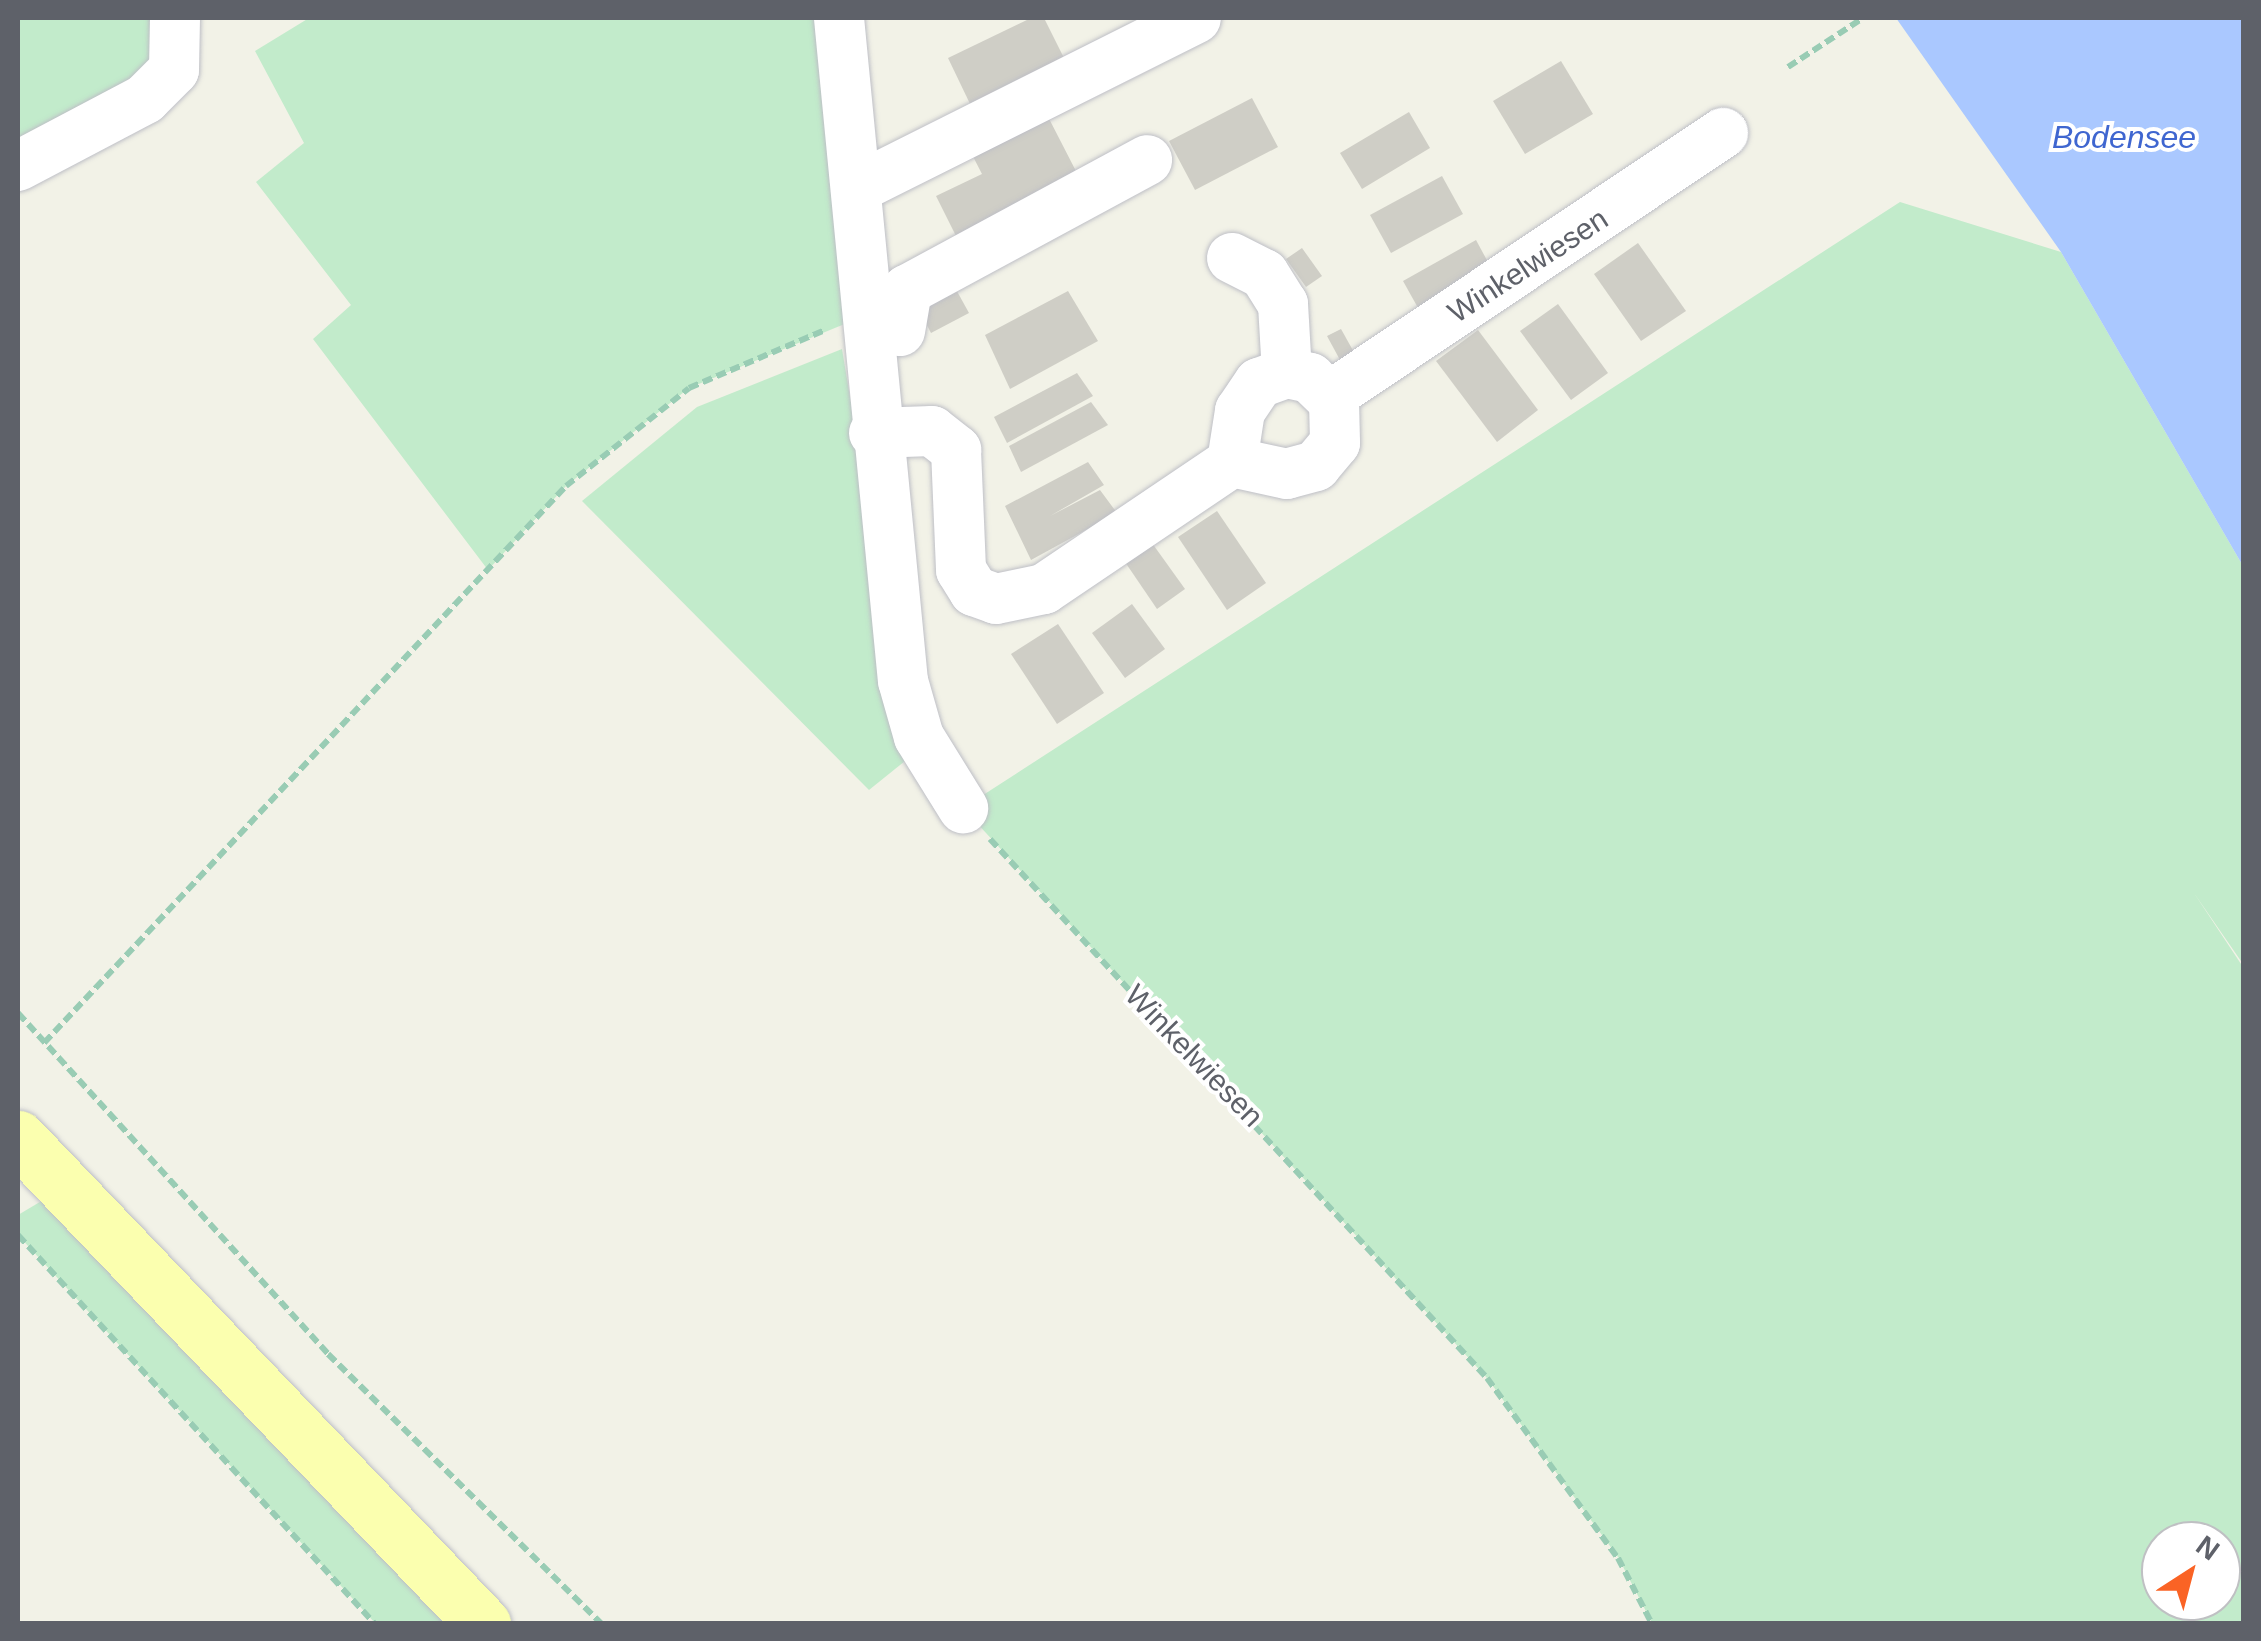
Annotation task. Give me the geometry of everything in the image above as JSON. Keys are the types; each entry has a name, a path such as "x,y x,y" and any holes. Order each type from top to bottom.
{"main road":[{"path":"18,1138 482,1624"}],"street":[{"path":"18,166 145,99 174,70 175,18"},
{"path":"840,18 857,188 882,324 874,432 903,681 919,737 963,808"},
{"path":"857,188 1196,18"},
{"name":"Winkelwiesen","path":"1330,396 1723,133"},
{"path":"882,324 906,290 1148,160"},
{"path":"1232,258 1264,274 1283,304 1287,373"},
{"path":"1232,462 1287,474 1316,466 1338,430 1330,396 1287,373"},
{"path":"874,432 932,432 956,450 962,570 974,591 996,599 1044,589 1232,462 1246,397 1287,373"}],"path":[{"path":"1788,68 1864,18"},
{"path":"44,1042 566,486 689,388 882,324"},
{"name":"Winkelwiesen","path":"963,808 1487,1378 1618,1558 1652,1624"},
{"path":"18,1012 328,1354 602,1624"},
{"path":"18,1235 375,1624"}],"green space":[{"path":"18,18 175,18 174,70 18,166"},
{"path":"309,18 839,18 864,316 689,388 566,486 488,570 313,339 351,305 256,182 304,143 255,51"},
{"path":"1900,202 2061,252 2243,566 2243,964 2194,893 2243,967 2243,1623 1652,1623 1618,1557 1487,1378 963,808"},
{"path":"842,349 910,757 869,790 582,501 697,407"},
{"path":"65,1187 483,1623 375,1623 18,1235 18,1215"}],"water":[{"name":"Bodensee","path":"1896,18 2243,18 2243,566 2061,252"}],"building":[{"path":"1031,18 1044,18 1066,62 972,108 948,58"},
{"path":"1561,61 1593,114 1525,154 1493,101"},
{"path":"1252,98 1278,147 1195,190 1169,141"},
{"path":"1042,105 1079,177 957,238 936,196 982,174 966,143"},
{"path":"1409,112 1430,148 1362,189 1340,153"},
{"path":"1442,176 1463,214 1391,253 1370,215"},
{"path":"1476,240 1495,275 1422,315 1403,281"},
{"path":"1638,243 1686,311 1641,341 1594,274"},
{"path":"1302,248 1322,276 1306,287 1286,259"},
{"path":"953,284 969,313 931,333 916,304"},
{"path":"1068,291 1098,341 1010,389 985,335"},
{"path":"1558,304 1608,373 1571,400 1520,331"},
{"path":"1341,329 1360,363 1346,371 1327,336"},
{"path":"1478,330 1538,410 1497,442 1436,361"},
{"path":"1077,373 1093,396 1007,443 994,417"},
{"path":"1091,402 1108,425 1021,472 1009,446"},
{"path":"1088,462 1104,485 1050,516 1100,490 1117,513 1031,560 1005,506"},
{"path":"1217,511 1266,583 1227,610 1178,537"},
{"path":"1152,543 1185,589 1157,609 1125,562"},
{"path":"1132,604 1165,649 1125,678 1092,633"},
{"path":"1058,624 1104,693 1057,724 1011,654"}]}
